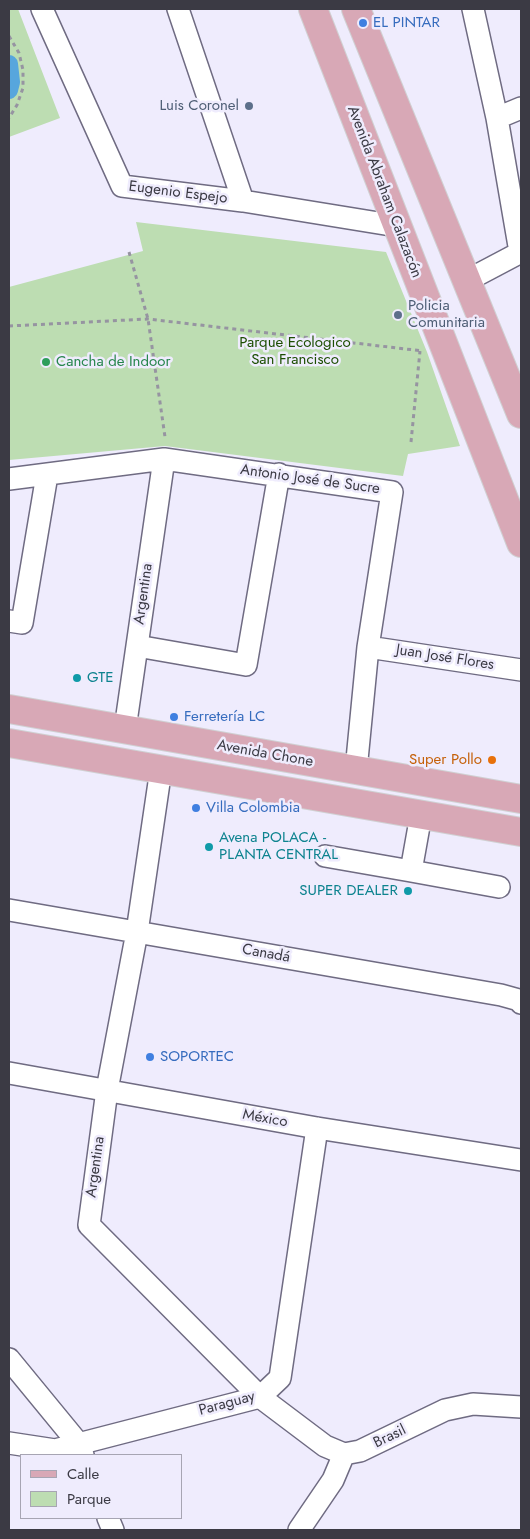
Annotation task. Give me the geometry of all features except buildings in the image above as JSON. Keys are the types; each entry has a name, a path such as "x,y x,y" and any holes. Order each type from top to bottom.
{"main road":[{"name":"Avenida Abraham Calazacón","path":"313,9 521,543"},
{"path":"356,9 521,414"},
{"name":"Avenida Chone","path":"9,709 521,799"},
{"path":"9,743 521,832"}],"street":[{"name":"Eugenio Espejo","path":"43,9 122,186 243,202 397,226"},
{"path":"178,9 243,202"},
{"path":"468,280 521,252 497,118 473,9"},
{"path":"497,118 521,108"},
{"path":"497,118 521,125"},
{"name":"Antonio José de Sucre","path":"9,479 164,459 279,474 392,492 368,647 356,770"},
{"name":"Argentina","path":"125,729 164,459"},
{"path":"136,646 246,665 279,474"},
{"path":"9,621 22,623 47,475"},
{"name":"Juan José Flores","path":"368,647 521,670"},
{"name":"Argentina","path":"160,769 137,932 108,1090 89,1225 260,1397 325,1446 344,1454"},
{"path":"411,871 421,815"},
{"path":"325,856 499,887"},
{"name":"Canadá","path":"9,910 501,995 519,1000 521,1003"},
{"name":"México","path":"9,1073 317,1128 521,1160"},
{"name":"Paraguay","path":"9,1443 55,1450 80,1449 260,1397 280,1378 317,1128"},
{"path":"9,1359 80,1449"},
{"name":"Brasil","path":"344,1454 360,1451 445,1410 472,1404 521,1407"},
{"path":"299,1530 333,1480 344,1454"}],"path":[{"path":"9,36 19,53 23,70 23,88 9,118"},
{"path":"129,252 148,319 165,437"},
{"path":"9,326 148,319 427,352"},
{"path":"411,442 420,350"}],"green space":[{"path":"9,9 18,9 60,118 9,137"},
{"name":"Parque Ecologico San Francisco","path":"136,222 386,252 427,352 460,446 408,454 403,476 165,446 9,460 9,287 143,251"}],"waterway":[{"path":"9,64 11,82 9,90"}],"place":[{"name":"EL PINTAR","path":"363,23"},
{"name":"Luis Coronel","path":"249,106"},
{"name":"Policia Comunitaria","path":"398,315"},
{"name":"Cancha de Indoor","path":"46,362"},
{"name":"GTE","path":"77,678"},
{"name":"Ferretería LC","path":"174,717"},
{"name":"Super Pollo","path":"492,760"},
{"name":"Villa Colombia","path":"196,808"},
{"name":"Avena POLACA - PLANTA CENTRAL","path":"209,847"},
{"name":"SUPER DEALER","path":"408,891"},
{"name":"SOPORTEC","path":"150,1057"}]}
